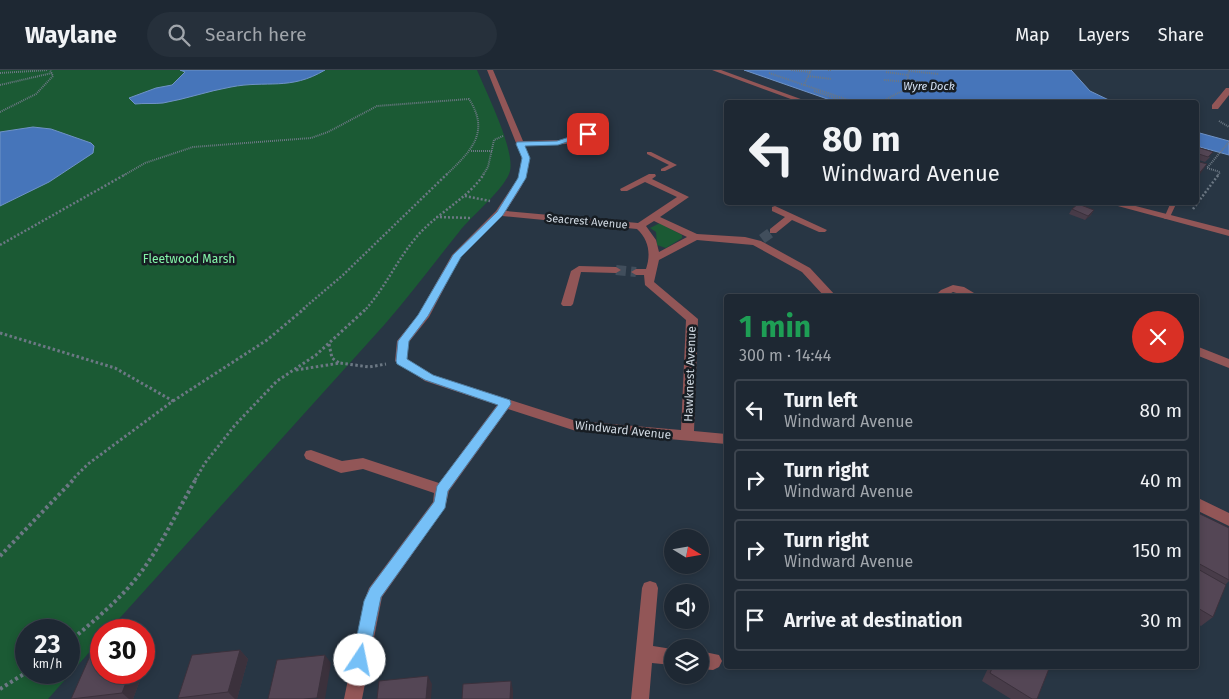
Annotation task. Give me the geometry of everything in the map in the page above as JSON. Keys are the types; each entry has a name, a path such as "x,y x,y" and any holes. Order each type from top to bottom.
{"street":[{"path":"401,361 403,341 422,316 457,255 503,208 522,178 526,158 490,70"},
{"path":"715,70 799,100"},
{"path":"1215,107 1229,90"},
{"path":"520,144 566,142 600,128"},
{"name":"Seacrest Avenue","path":"503,208 640,226 684,197 648,177 624,189"},
{"path":"1118,205 1229,233"},
{"path":"775,209 822,230"},
{"path":"773,231 792,216"},
{"path":"653,217 695,238 759,241 806,270 828,294"},
{"path":"636,272 649,272 654,259 652,240 640,226"},
{"path":"654,259 695,238"},
{"path":"567,304 576,271 579,269 616,270"},
{"name":"Hawknest Avenue","path":"649,272 649,283 692,319 687,436"},
{"path":"942,294 948,289 953,288 969,294"},
{"path":"1199,351 1229,364"},
{"name":"Windward Avenue","path":"401,361 429,378 576,426 724,440"},
{"path":"353,699 375,592 440,504 442,490 505,404"},
{"path":"311,456 341,468 363,463 442,490"},
{"path":"1199,505 1229,520"},
{"path":"640,699 650,588"},
{"path":"645,654 664,656"}],"lane":[{"path":"649,153 674,165 663,170"},
{"path":"1167,218 1173,205"}],"path":[{"path":"0,73 49,70 52,73"},
{"path":"761,70 848,100"},
{"path":"790,70 810,71 804,85"},
{"path":"885,100 906,90 909,70 939,74"},
{"path":"886,72 908,75"},
{"path":"0,85 52,73"},
{"path":"0,112 36,94 53,76 52,73"},
{"path":"808,76 831,79"},
{"path":"884,80 938,84"},
{"path":"817,89 814,91 840,100"},
{"path":"0,245 145,163 193,147 311,138 328,132 376,106 469,99 474,105 478,136 472,151 343,275 267,340 207,381 173,401 88,464 0,556"},
{"path":"80,632 134,582 151,557 205,462 220,442 277,382 329,344 359,317 382,291 414,240 436,217 465,196 481,178 488,167 494,140 515,131"},
{"path":"1199,201 1220,172 1207,168 1229,142"},
{"path":"472,151 493,151"},
{"path":"465,196 503,208"},
{"path":"1184,222 1196,205"},
{"path":"436,217 478,218 490,221"},
{"path":"0,333 115,368 173,401"},
{"path":"329,344 332,358 340,363"},
{"path":"294,370 340,363 369,367 401,361"},
{"path":"0,690 15,680"}],"green space":[{"name":"Fleetwood Marsh","path":"0,70 477,70 499,121 508,149 510,171 507,178 488,202 464,225 385,324 119,619 90,619 90,651 80,663 80,619 15,619 15,684 61,684 48,699 0,699"},
{"path":"660,223 682,235 682,238 666,248 657,245 656,232 650,228"}],"water":[{"path":"180,70 325,70 301,81 231,87 163,103 135,104 129,98 156,88 172,85 185,72"},
{"name":"Wyre Dock","path":"744,70 1071,70 1090,91 1109,100 830,100"},
{"path":"33,127 51,129 91,143 94,146 93,153 49,182 0,206 0,132"},
{"path":"1199,133 1229,141 1229,155 1199,147"}],"building":[{"path":"1199,149 1213,152 1208,157 1199,154"},
{"path":"1199,162 1207,164 1199,173"},
{"path":"1077,205 1081,205 1094,210 1088,216 1072,209"},
{"path":"1199,513 1229,528 1229,580 1199,564"},
{"path":"1199,570 1226,585 1213,617 1199,609"},
{"path":"240,650 228,692 178,698 192,655"},
{"path":"325,655 317,698 268,699 277,660"},
{"path":"90,656 90,684 125,684 122,693 71,699 78,684 80,684 80,679"},
{"path":"992,669 1049,669 1037,699 1032,699 990,673"},
{"path":"428,676 426,699 377,699 379,681"},
{"path":"511,681 510,699 462,699 463,684"}],"tunnel":[{"path":"762,239 773,231"},
{"path":"616,270 636,272"}],"route":[{"path":"360,660 375,592 440,504 442,490 505,404 429,378 401,361 403,341 422,316 457,255 500,213 522,178 526,158 520,144 566,142 588,134"}]}
